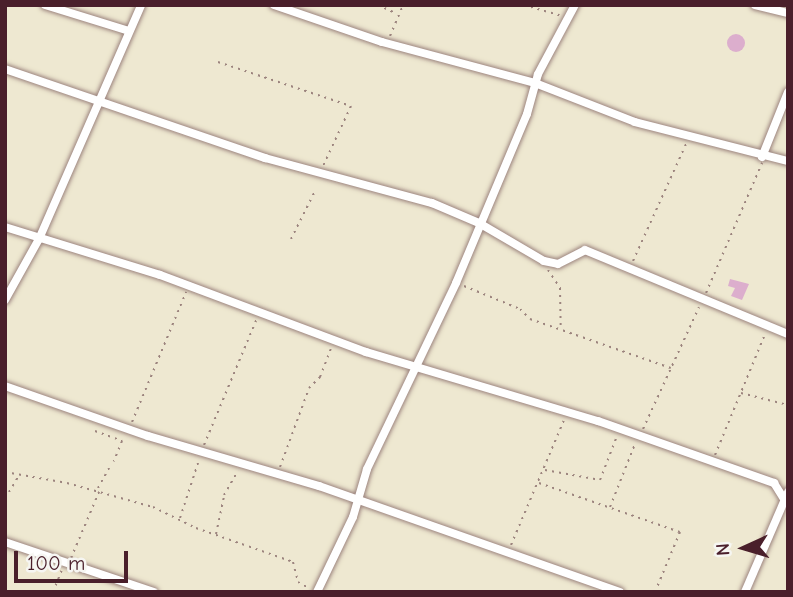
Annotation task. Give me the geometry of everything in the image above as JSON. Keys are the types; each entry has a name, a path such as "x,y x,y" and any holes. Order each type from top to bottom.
{"street":[{"path":"44,5 129,31"},
{"path":"5,300 39,239 141,5"},
{"path":"274,5 387,44 535,83 635,122 763,157 788,161"},
{"path":"317,591 359,500 367,469 456,283 527,114 535,83 575,5"},
{"path":"755,5 788,13"},
{"path":"5,69 60,91 99,99 265,158 423,200 479,223 539,258 558,264 583,249 788,334"},
{"path":"763,157 788,92"},
{"path":"5,227 189,286 334,340 568,411 783,485 786,495 746,592"},
{"path":"5,386 130,430 242,462 359,500 620,592"},
{"path":"5,542 154,592"}],"path":[{"path":"378,5 395,13"},
{"path":"387,44 403,5"},
{"path":"524,5 568,18"},
{"path":"218,62 351,106 322,166"},
{"path":"629,268 689,136"},
{"path":"610,508 638,436 703,298 763,157"},
{"path":"291,239 315,191"},
{"path":"539,258 560,288 562,329"},
{"path":"456,283 562,329 671,368"},
{"path":"130,430 189,286"},
{"path":"179,519 202,450 258,314"},
{"path":"712,462 767,327"},
{"path":"277,475 309,388 320,377 334,340"},
{"path":"740,393 788,405"},
{"path":"508,552 568,411"},
{"path":"544,469 600,480 621,429"},
{"path":"95,431 122,441 114,461"},
{"path":"216,535 223,495 242,462"},
{"path":"53,592 109,468"},
{"path":"5,472 99,490 296,563 298,582 317,591"},
{"path":"9,492 18,477"},
{"path":"539,483 680,532 655,592"}],"building":[{"path":"732,34 740,34 745,43 743,50 732,52 727,47 727,39"},
{"path":"730,279 749,284 742,300 731,296 735,288 728,286"}]}
